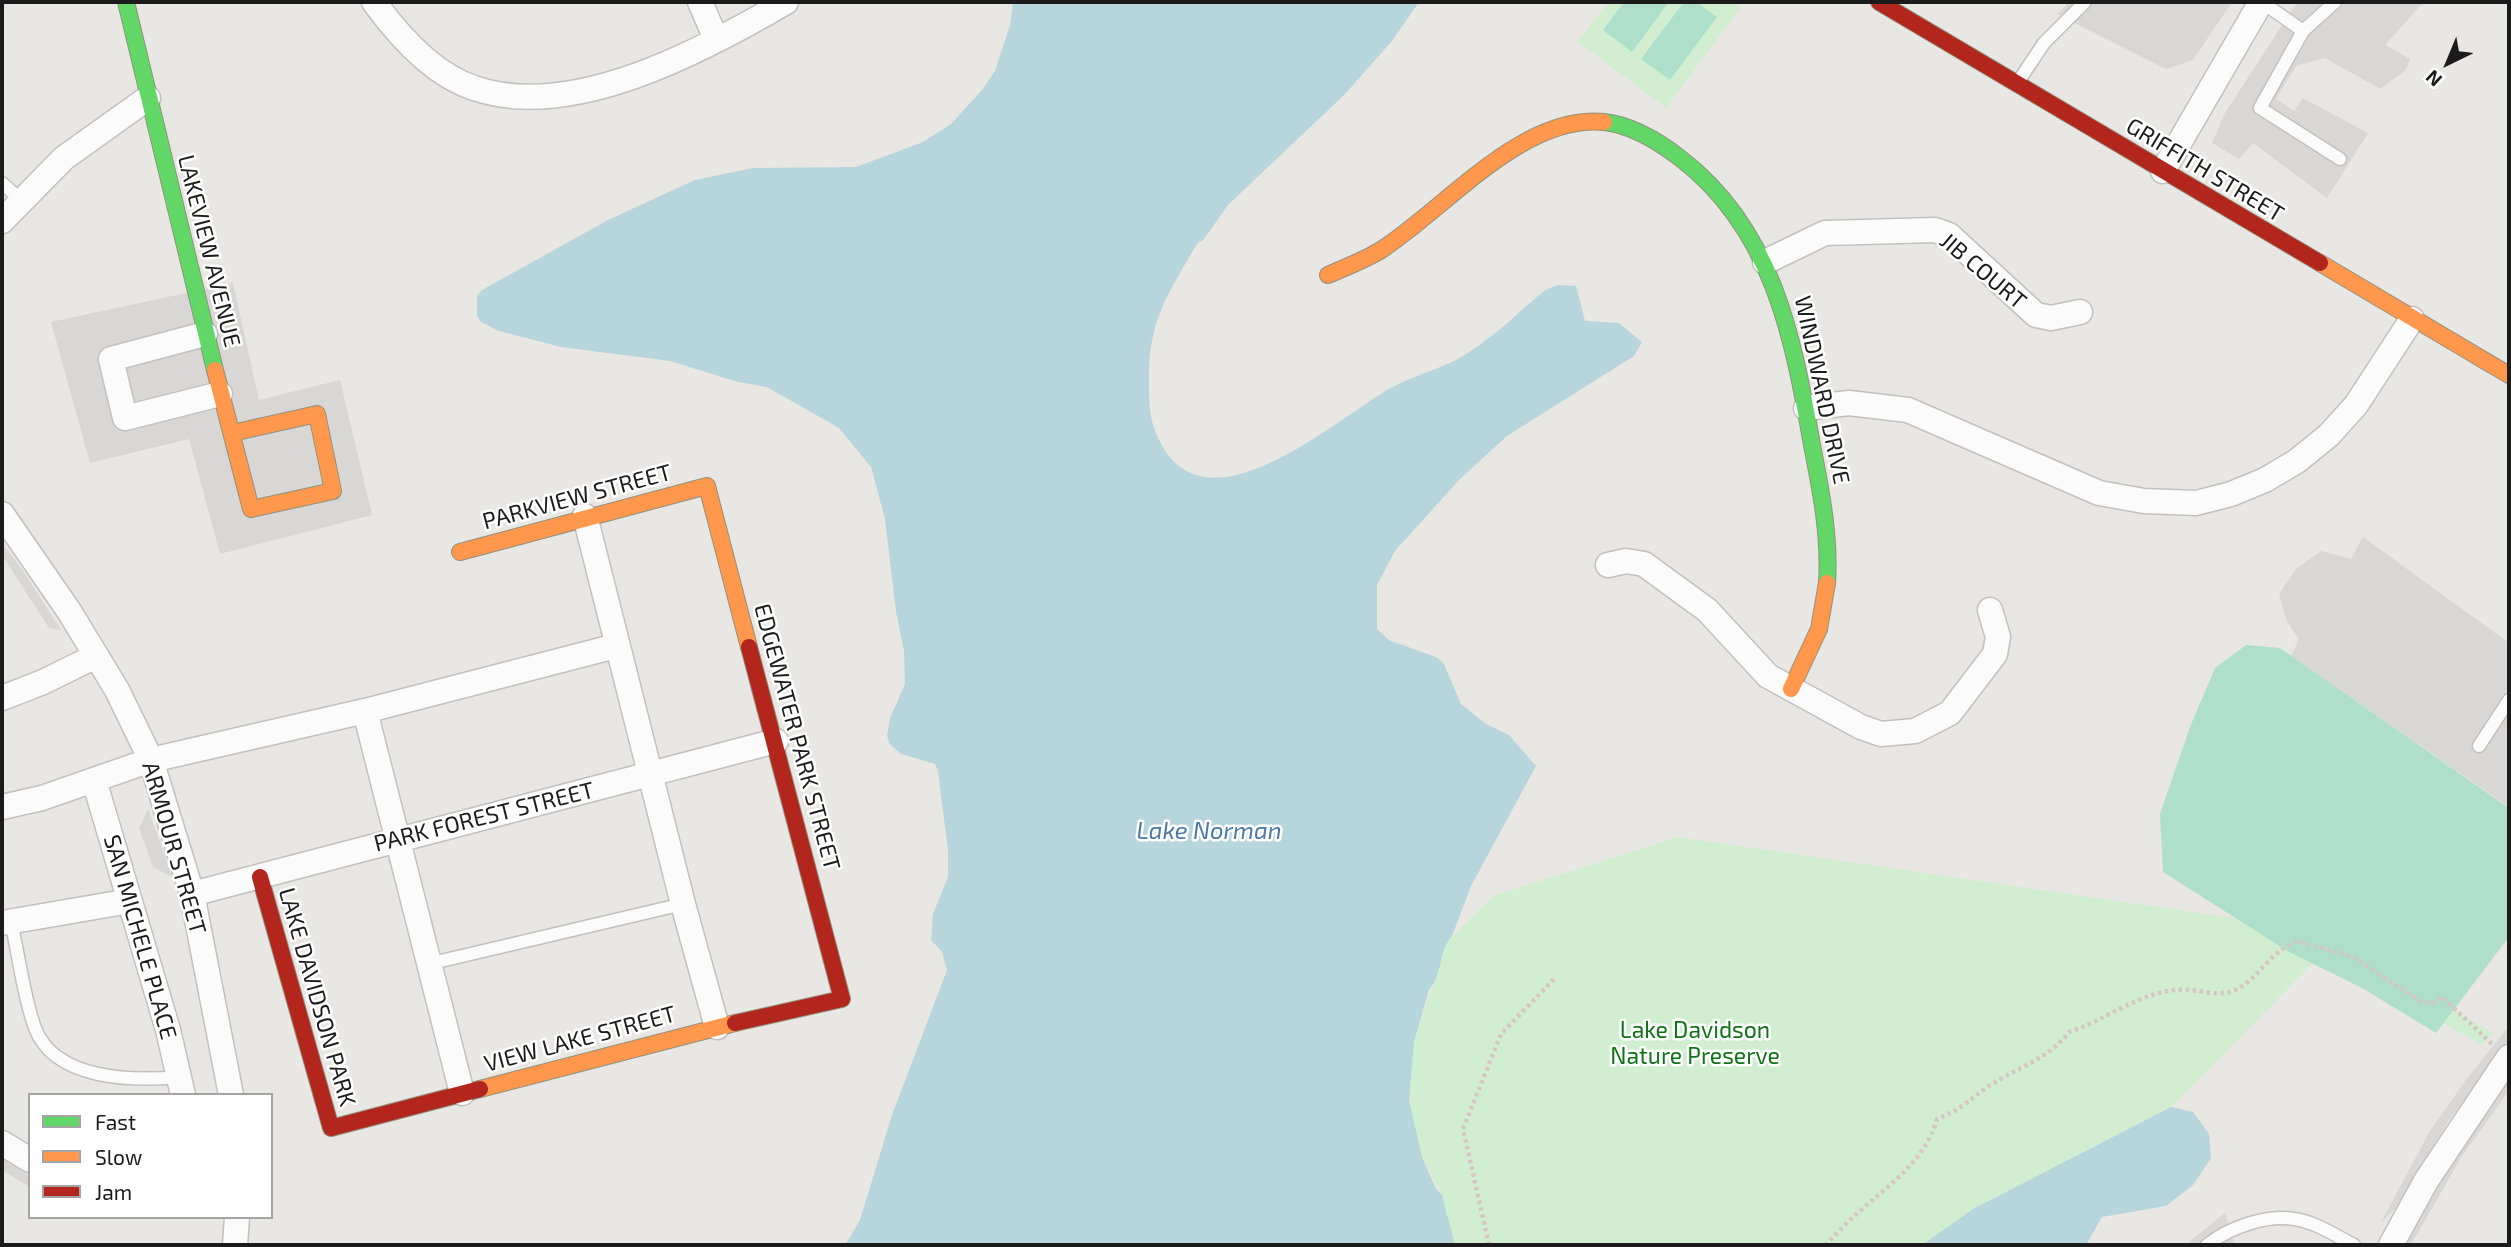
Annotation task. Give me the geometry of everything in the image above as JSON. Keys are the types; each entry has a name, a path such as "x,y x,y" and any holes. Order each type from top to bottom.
{"street":[{"name":"LAKEVIEW AVENUE","path":"126,2 205,334 251,509 333,491 317,414 232,433"},
{"path":"374,2 413,47 456,79 493,94 526,98 607,84 671,63 786,2"},
{"path":"700,2 716,39"},
{"name":"GRIFFITH STREET","path":"1879,2 2509,375"},
{"path":"2163,172 2261,2"},
{"path":"2,221 64,158 148,98"},
{"name":"WINDWARD DRIVE","path":"1328,275 1383,249 1545,130 1586,120 1612,121 1629,126 1669,149 1716,192 1749,234 1765,262 1781,299 1806,408 1824,511 1829,565 1822,617 1809,657 1791,689"},
{"name":"JIB COURT","path":"1765,262 1825,233 1935,230 1949,235 2036,315 2051,317 2080,312"},
{"path":"1806,408 1849,403 1908,410 2099,493 2144,501 2196,503 2231,494 2265,480 2297,461 2329,435 2356,405 2412,319"},
{"path":"205,334 111,359 125,418 220,394"},
{"name":"PARKVIEW STREET","path":"460,552 585,516 707,486"},
{"name":"EDGEWATER PARK STREET","path":"707,486 842,999"},
{"name":"ARMOUR STREET","path":"2,514 34,557 117,690 151,760 192,894 231,1093"},
{"path":"585,516 682,904 717,1027"},
{"path":"1608,565 1626,561 1644,564 1707,610 1756,665 1791,689 1861,727 1881,734 1915,732 1950,713 1995,654 1998,637 1990,610"},
{"path":"2,807 151,760 365,711 616,646"},
{"path":"2,698 43,682 96,656"},
{"path":"365,711 462,1093"},
{"name":"PARK FOREST STREET","path":"192,894 776,741"},
{"name":"SAN MICHELE PLACE","path":"94,780 181,1086"},
{"name":"LAKE DAVIDSON PARK","path":"260,877 331,1128"},
{"path":"6,923 130,901"},
{"name":"VIEW LAKE STREET","path":"331,1128 717,1027 842,999"},
{"path":"2391,1245 2426,1181 2509,1058"},
{"path":"2,1143 28,1159"},
{"path":"234,1245 237,1219"}],"lane":[{"path":"2017,84 2044,43 2085,2"},
{"path":"2261,2 2303,31"},
{"path":"2335,2 2303,31 2260,108 2340,159"},
{"path":"2,183 22,201"},
{"path":"2479,746 2508,696"},
{"path":"428,964 682,904"},
{"path":"6,923 36,1030 57,1054 76,1066 103,1077 181,1086"},
{"path":"2207,1245 2241,1227 2266,1220 2294,1218 2315,1225 2354,1245"}],"path":[{"path":"1825,1245 1911,1168 1932,1136 1937,1119 1958,1111 1994,1083 2030,1065 2060,1045 2069,1032 2160,993 2177,989 2231,992 2246,984 2268,959 2296,941 2353,957 2420,1001 2432,1003 2442,997 2509,1058"},
{"path":"1489,1245 1463,1129 1501,1034 1555,978"}],"shaded area":[{"path":"2070,2 2232,2 2193,60 2166,69 2057,14"},
{"path":"2297,2 2429,2 2421,5 2385,45 2410,59 2406,70 2380,89 2325,58 2296,66 2276,99 2294,111 2303,98 2368,133 2327,198 2253,143 2239,159 2212,143 2225,113"},
{"path":"233,283 259,400 340,380 372,515 220,554 189,439 90,463 51,322"},
{"path":"2363,537 2509,643 2509,807 2291,656 2299,639 2287,622 2279,594 2296,569 2321,551 2351,559"},
{"path":"2,543 61,630 49,628 2,555"},
{"path":"148,809 174,878 153,867 139,828"},
{"path":"2509,1026 2509,1039 2449,1120 2398,1206 2381,1222 2430,1131"},
{"path":"2509,1074 2509,1091 2462,1156 2411,1245 2402,1245 2434,1186"},
{"path":"2,1159 28,1175 28,1186 2,1170"},
{"path":"2225,1213 2235,1245 2185,1245"}],"green space":[{"path":"1608,2 1734,2 1741,7 1666,108 1578,42"},
{"path":"1624,2 1669,2 1632,52 1603,30"},
{"path":"1684,2 1696,2 1717,17 1670,80 1641,59"},
{"path":"2246,645 2280,648 2509,808 2509,937 2436,1033 2362,988 2289,952 2163,872 2160,814 2190,727 2215,668"},
{"name":"Lake Davidson Nature Preserve","path":"1678,837 2323,931 2494,1034 2481,1044 2319,957 2171,1107 1973,1209 1922,1245 1455,1245 1442,1195 1422,1157 1409,1100 1414,1042 1447,942 1493,896"}],"water":[{"name":"Lake Norman","path":"1013,2 1419,2 1392,41 1345,94 1228,205 1204,239 1197,244 1162,308 1152,341 1150,360 1149,399 1152,422 1174,461 1200,476 1231,476 1265,465 1300,447 1389,389 1462,357 1545,290 1558,285 1576,286 1585,321 1619,323 1642,342 1634,356 1507,436 1459,480 1395,551 1377,585 1377,629 1389,640 1438,658 1444,664 1461,704 1486,724 1509,735 1536,766 1471,886 1452,936 1444,949 1437,977 1429,990 1414,1042 1409,1100 1422,1157 1436,1189 1442,1195 1455,1245 845,1245 860,1220 892,1115 947,970 942,952 931,940 933,914 948,877 948,851 938,772 935,764 901,754 890,744 887,736 890,718 905,684 904,650 896,612 885,519 871,467 839,428 767,387 738,382 670,361 561,347 499,331 481,322 477,315 477,296 482,290 608,220 695,180 753,168 856,167 923,142 951,124 982,90 995,71 1010,25"},
{"path":"2171,1107 2193,1112 2209,1134 2211,1158 2193,1185 2166,1206 2102,1217 2086,1245 1922,1245 1973,1209"}],"traffic: fast":[{"path":"126,2 215,370"},
{"path":"1604,122 1644,135 1680,158 1712,186 1737,218 1758,252 1786,325 1805,405 1824,514 1827,583"}],"traffic: slow":[{"path":"1328,275 1381,250 1486,167 1515,148 1544,133 1574,123 1604,122"},
{"path":"2320,263 2509,375"},
{"path":"215,370 251,509 333,491 317,414 232,433"},
{"path":"460,552 707,486 749,647"},
{"path":"1791,689 1819,629 1827,583"},
{"path":"480,1089 735,1023"}],"traffic: jam":[{"path":"1879,2 2320,263"},
{"path":"735,1023 842,999 749,647"},
{"path":"260,877 331,1128 480,1089"}]}
